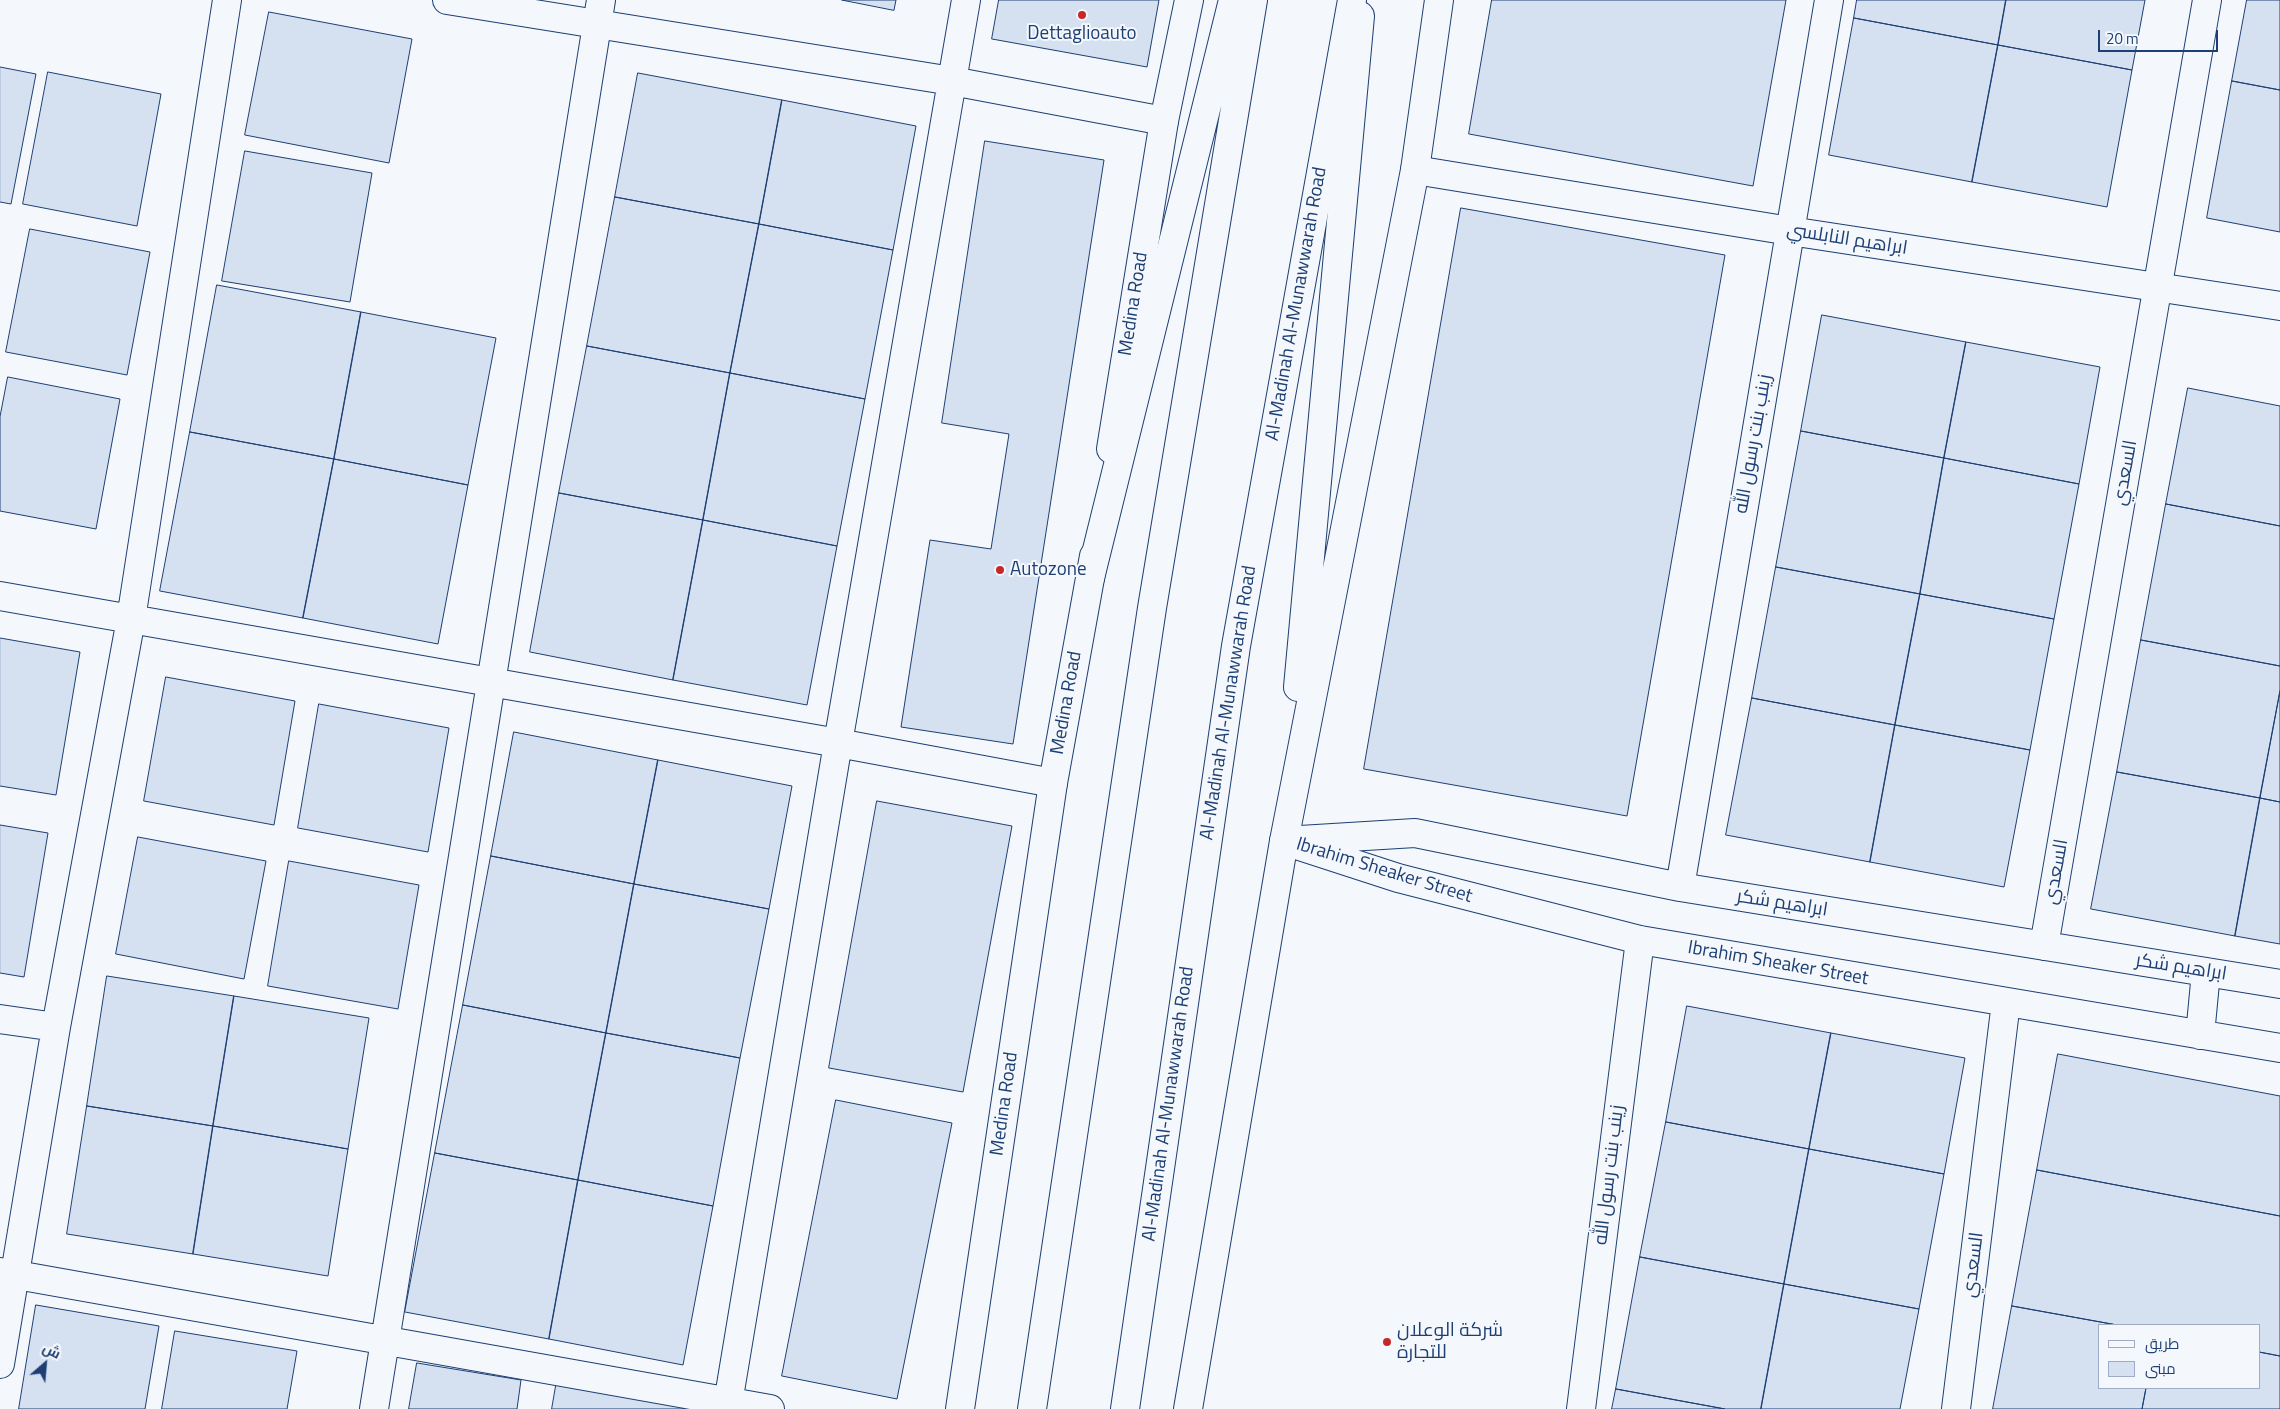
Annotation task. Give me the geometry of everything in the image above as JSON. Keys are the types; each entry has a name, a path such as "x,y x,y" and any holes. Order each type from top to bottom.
{"main road":[{"path":"0,1364 8,1273 56,1027 130,619 227,0"},
{"path":"447,0 599,12 1164,122"},
{"path":"728,1405 838,743 966,0"},
{"name":"Medina Road","path":"960,1409 1053,783 1090,578 1164,122 1189,0"},
{"path":"1090,578 1233,0"},
{"path":"1032,1409 1152,608 1253,0"},
{"name":"Al-Madinah Al-Munawwarah Road","path":"1125,1409 1236,646 1352,0"},
{"path":"1284,841 1361,0"},
{"path":"1188,1409 1284,841 1415,170 1439,0"},
{"name":"زينب بنت رسول الله","path":"1680,887 1829,0"},
{"name":"السعدي","path":"2044,946 2208,0"},
{"path":"374,1409 599,12"},
{"name":"ابراهيم النابلسي","path":"1415,170 1790,231 2280,306"},
{"path":"0,596 838,743 1053,783"},
{"name":"ابراهيم شكر","path":"1284,841 1415,833 1680,887 2280,984"},
{"name":"Ibrahim Sheaker Street","path":"1284,841 1398,878 1640,940 2280,1048"},
{"name":"زينب بنت رسول الله","path":"1581,1409 1640,940"},
{"path":"2200,1035 2206,972"},
{"name":"السعدي","path":"1956,1409 2006,1002"},
{"path":"0,1019 56,1027"},
{"path":"8,1273 385,1340 728,1405 770,1409"}],"building":[{"path":"842,0 896,0 894,10"},
{"path":"999,0 1159,0 1147,67 992,39"},
{"path":"1492,0 1786,0 1753,186 1469,134"},
{"path":"1857,0 2006,0 1998,45 1854,18"},
{"path":"2006,0 2145,0 2132,70 1998,45"},
{"path":"2247,0 2280,0 2280,90 2232,81"},
{"path":"269,12 412,39 389,163 245,135"},
{"path":"1854,18 1998,45 1972,182 1829,155"},
{"path":"1998,45 2132,70 2107,207 1972,182"},
{"path":"0,67 36,74 11,204 0,202"},
{"path":"48,72 161,94 137,226 23,204"},
{"path":"638,73 782,100 759,224 615,197"},
{"path":"2232,81 2280,90 2280,232 2207,218"},
{"path":"782,100 916,126 893,250 759,224"},
{"path":"985,141 1104,160 1013,744 901,727 930,540 991,549 1009,434 942,423"},
{"path":"245,151 372,173 350,302 222,281"},
{"path":"615,197 759,224 730,373 587,346"},
{"path":"1461,208 1725,255 1627,816 1364,769"},
{"path":"759,224 893,250 865,399 730,373"},
{"path":"30,229 150,252 127,375 6,352"},
{"path":"217,285 361,312 334,459 190,432"},
{"path":"361,312 496,338 468,485 334,459"},
{"path":"1822,315 1966,342 1944,458 1801,431"},
{"path":"1966,342 2100,367 2079,484 1944,458"},
{"path":"587,346 730,373 703,520 559,493"},
{"path":"730,373 865,399 837,546 703,520"},
{"path":"8,377 120,399 96,529 0,511 0,417"},
{"path":"2188,388 2280,406 2280,526 2166,504"},
{"path":"1801,431 1944,458 1920,594 1776,567"},
{"path":"190,432 334,459 303,618 160,591"},
{"path":"1944,458 2079,484 2054,619 1920,594"},
{"path":"334,459 468,485 438,644 303,618"},
{"path":"559,493 703,520 673,680 530,652"},
{"path":"2166,504 2280,526 2280,666 2141,640"},
{"path":"703,520 837,546 807,705 673,680"},
{"path":"1776,567 1920,594 1895,725 1752,698"},
{"path":"1920,594 2054,619 2030,750 1895,725"},
{"path":"0,638 80,652 56,795 0,786"},
{"path":"2141,640 2280,666 2280,691 2260,798 2117,772"},
{"path":"166,677 295,701 274,825 144,801"},
{"path":"2280,691 2280,802 2260,798"},
{"path":"1752,698 1895,725 1870,862 1726,835"},
{"path":"319,704 449,728 428,852 298,828"},
{"path":"1895,725 2030,750 2004,887 1870,862"},
{"path":"514,732 658,760 634,884 491,856"},
{"path":"658,760 792,786 769,909 634,884"},
{"path":"2117,772 2260,798 2235,936 2091,909"},
{"path":"2260,798 2280,802 2280,944 2235,936"},
{"path":"877,801 1012,826 963,1092 829,1068"},
{"path":"0,825 48,833 24,977 0,973"},
{"path":"138,837 266,861 244,979 116,954"},
{"path":"491,856 634,884 606,1033 463,1005"},
{"path":"289,861 419,885 398,1009 268,986"},
{"path":"634,884 769,909 740,1058 606,1033"},
{"path":"107,976 234,996 213,1126 87,1106"},
{"path":"234,996 369,1018 348,1149 213,1126"},
{"path":"463,1005 606,1033 578,1180 435,1153"},
{"path":"1687,1006 1831,1033 1809,1149 1666,1122"},
{"path":"606,1033 740,1058 713,1206 578,1180"},
{"path":"1831,1033 1965,1058 1944,1174 1809,1149"},
{"path":"2058,1054 2280,1096 2280,1216 2037,1170"},
{"path":"836,1100 952,1123 897,1399 782,1376"},
{"path":"87,1106 213,1126 193,1254 67,1234"},
{"path":"1666,1122 1809,1149 1784,1284 1640,1257"},
{"path":"213,1126 348,1149 328,1276 193,1254"},
{"path":"1809,1149 1944,1174 1919,1309 1784,1284"},
{"path":"435,1153 578,1180 549,1339 405,1312"},
{"path":"2037,1170 2280,1216 2280,1356 2260,1352 2260,1324 2111,1324 2012,1306"},
{"path":"578,1180 713,1206 683,1365 549,1339"},
{"path":"1640,1257 1784,1284 1761,1409 1725,1409 1616,1389"},
{"path":"1784,1284 1919,1309 1900,1409 1761,1409"},
{"path":"36,1305 159,1326 145,1409 19,1409"},
{"path":"2012,1306 2111,1324 2098,1324 2098,1389 2146,1389 2142,1409 1993,1409"},
{"path":"175,1331 297,1351 287,1409 162,1409"},
{"path":"2260,1352 2280,1356 2280,1409 2142,1409 2146,1389 2260,1389"},
{"path":"417,1363 521,1380 517,1409 409,1409"},
{"path":"557,1380 684,1402 683,1409 552,1409"},
{"path":"1616,1389 1725,1409 1612,1409"}],"place":[{"name":"Dettaglioauto","path":"1082,15"},
{"name":"Autozone","path":"1000,570"},
{"name":"شركة الوعلان للتجارة","path":"1387,1342"}]}
